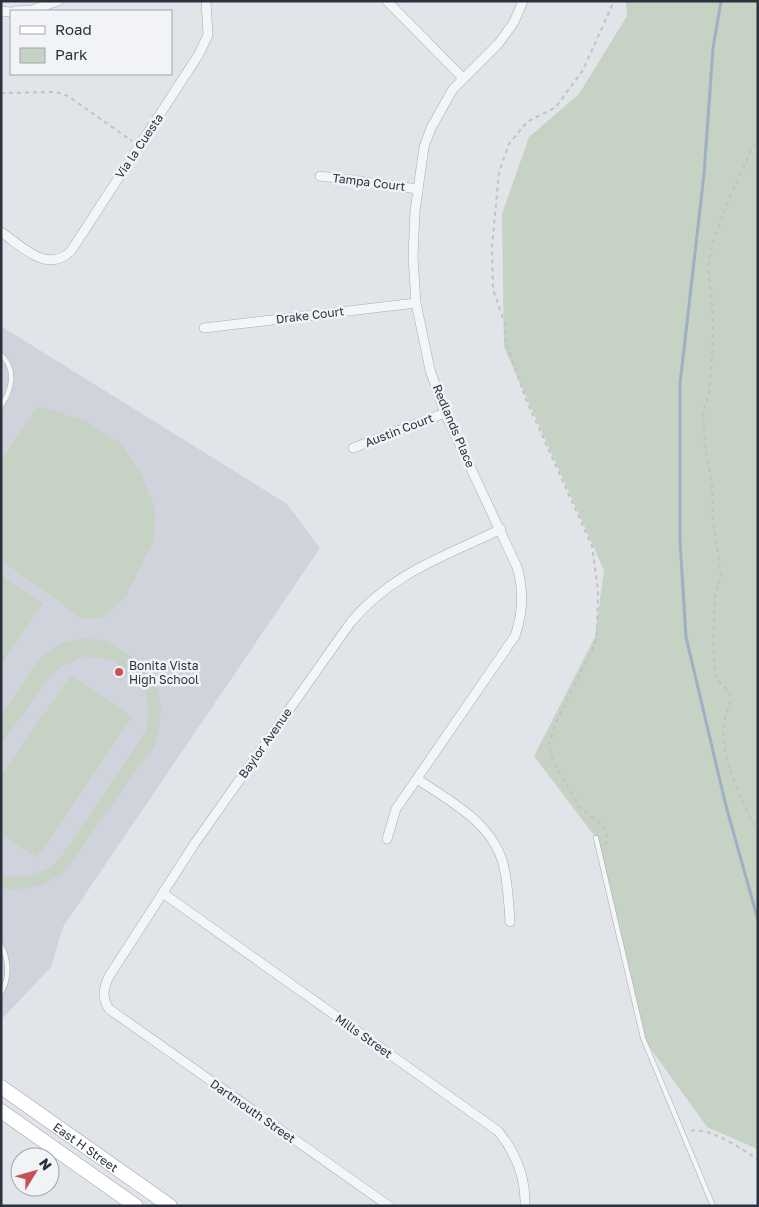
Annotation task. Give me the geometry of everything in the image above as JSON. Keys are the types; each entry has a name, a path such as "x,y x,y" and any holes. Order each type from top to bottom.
{"main road":[{"name":"East H Street","path":"1,1087 170,1206"},
{"name":"East H Street","path":"1,1111 136,1206"}],"street":[{"path":"32,10 58,1"},
{"name":"Via la Cuesta","path":"1,232 44,261 56,261 64,258 71,251 138,145 199,54 208,35 206,1"},
{"path":"387,1 462,77"},
{"name":"Redlands Place","path":"387,839 396,809 514,636 522,602 520,578 501,529 445,413 424,348 416,303 413,249 418,189 424,148 431,128 444,101 462,77 499,43 514,22 523,1"},
{"name":"Tampa Court","path":"320,176 418,189"},
{"name":"Drake Court","path":"204,328 416,303"},
{"name":"Austin Court","path":"353,448 445,413"},
{"name":"Baylor Avenue","path":"117,1015 109,1009 103,999 103,992 108,978 164,894 195,843 351,622 365,606 388,586 414,570 501,529"},
{"path":"418,779 474,818 494,842 505,871 510,922"},
{"name":"Mills Street","path":"164,894 498,1131 517,1162 524,1187 525,1206"},
{"name":"Dartmouth Street","path":"117,1015 389,1206"}],"lane":[{"path":"1,355 9,361 12,382 1,406"},
{"path":"596,838 643,1038 713,1206"},
{"path":"1,945 6,954 8,969 5,986 1,993"},
{"path":"46,1147 48,1143"}],"path":[{"path":"605,848 607,834 603,826 579,807 552,759 549,744 556,722 594,648 597,636 598,591 592,546 525,398 506,342 505,324 493,289 492,247 499,172 509,144 528,122 556,107 583,70 614,1"},
{"path":"1,93 56,92 68,96 138,145"},
{"path":"758,136 729,198 713,242 708,266 713,314 713,339 709,395 704,411 705,445 712,487 713,520 721,575 715,596 714,665 716,680 725,685 731,700 723,730 727,764 758,833"},
{"path":"682,1135 694,1130 711,1134 740,1147 758,1160"}],"shaded area":[{"name":"Bonita Vista High School","path":"1,326 287,504 320,548 63,927 51,967 1,1020"}],"green space":[{"path":"626,1 758,1 758,1152 755,1148 707,1127 643,1038 596,838 534,756 595,637 604,570 504,347 502,214 529,137 579,94 627,16"},
{"path":"39,406 85,421 122,444 142,477 155,508 154,539 126,596 102,618 83,619 1,560 1,460"},
{"path":"1,575 43,603 1,665"},
{"path":"83,638 105,641 125,652 146,668 157,688 161,709 158,737 154,746 63,873 49,881 34,886 20,889 3,889 1,874 15,877 22,876 36,873 56,864 146,732 149,710 145,688 130,670 108,659 85,656 53,673 1,744 1,716 34,666 45,654 62,643"},
{"path":"71,675 132,717 37,857 1,833 1,776"}],"waterway":[{"path":"721,1 713,48 704,174 680,384 680,541 686,637 726,806 758,920"}],"place":[{"name":"Bonita Vista High School","path":"119,672"}]}
